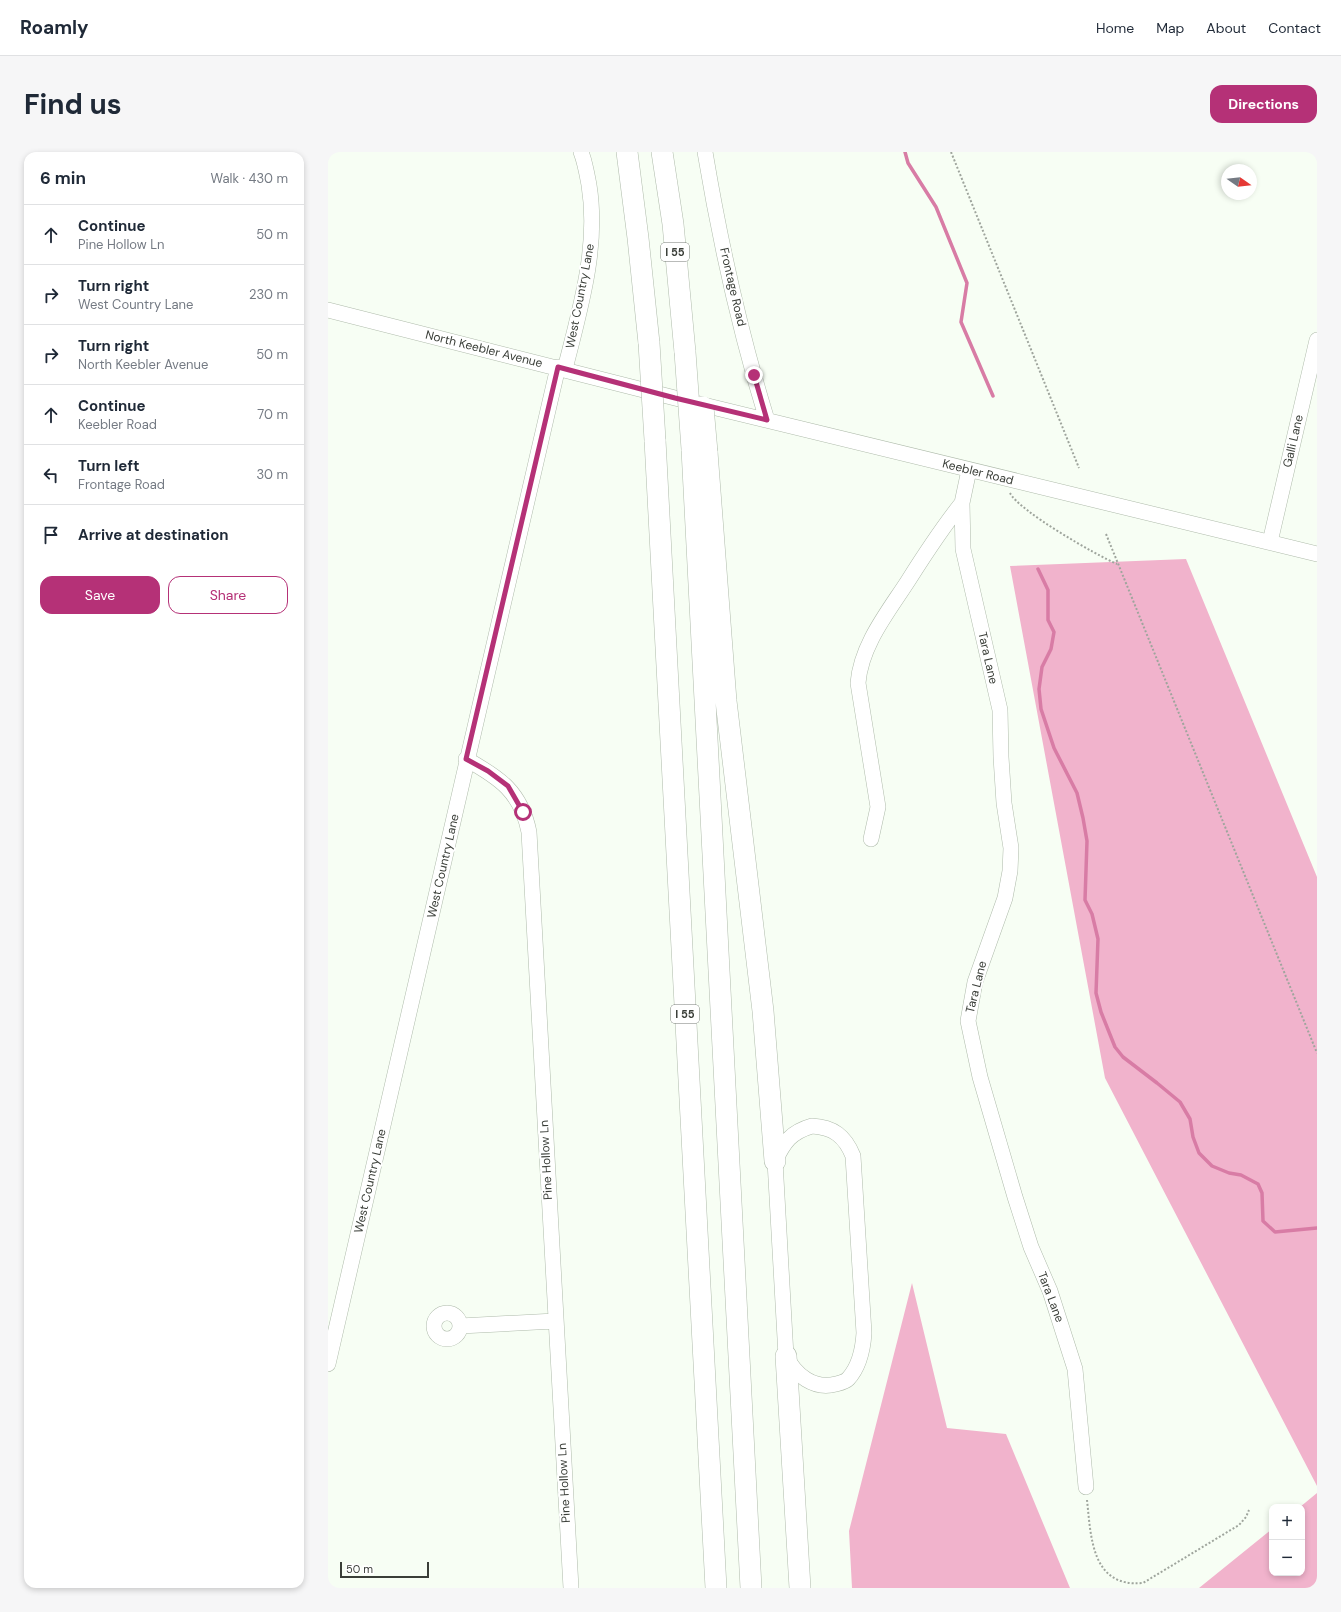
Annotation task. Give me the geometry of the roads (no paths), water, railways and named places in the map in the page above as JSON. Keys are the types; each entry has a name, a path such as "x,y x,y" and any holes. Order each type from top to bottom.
{"highway":[{"name":"I 55","path":"627,152 649,343 716,1588"},
{"name":"I 55","path":"662,152 673,224 682,315 691,354 699,451 751,1588"},
{"path":"699,451 762,1011 775,1161"},
{"path":"786,1356 800,1588"}],"street":[{"name":"West Country Lane","path":"328,1364 466,759 561,368 580,306 590,251 591,200 581,152"},
{"name":"Frontage Road","path":"705,152 730,277 754,375 767,420"},
{"name":"North Keebler Avenue","path":"328,310 639,389"},
{"name":"Galli Lane","path":"1270,542 1317,340"},
{"name":"Keebler Road","path":"639,389 1317,554"},
{"name":"Tara Lane","path":"969,470 962,503 963,549 966,568 1000,710 1004,803 1011,848 1010,871 1005,898 975,982 968,1021 980,1077 1015,1197 1031,1247 1050,1291 1075,1369 1086,1487"},
{"name":"Tara Lane","path":"871,839 878,807 858,683 859,667 874,633 946,522 962,503"},
{"name":"Pine Hollow Ln","path":"466,759 488,771 508,786 523,812 529,832 571,1588"},
{"path":"812,1126 825,1127 835,1131 849,1145 853,1156 864,1333 863,1346 852,1373 847,1381 834,1385 813,1383 804,1378 791,1366 786,1356 775,1161 781,1149 790,1137 800,1129 812,1126"},
{"path":"460,1326 555,1320"}],"waterway":[{"path":"905,152 908,163 936,207 967,283 961,322 993,396"},
{"path":"1038,569 1048,590 1048,620 1054,632 1051,649 1042,667 1039,689 1041,709 1054,748 1077,793 1083,818 1087,841 1085,900 1092,914 1098,939 1096,993 1101,1012 1115,1047 1123,1057 1180,1102 1190,1119 1193,1137 1199,1153 1212,1166 1229,1173 1241,1175 1258,1184 1262,1193 1263,1221 1275,1232 1317,1228"}]}
